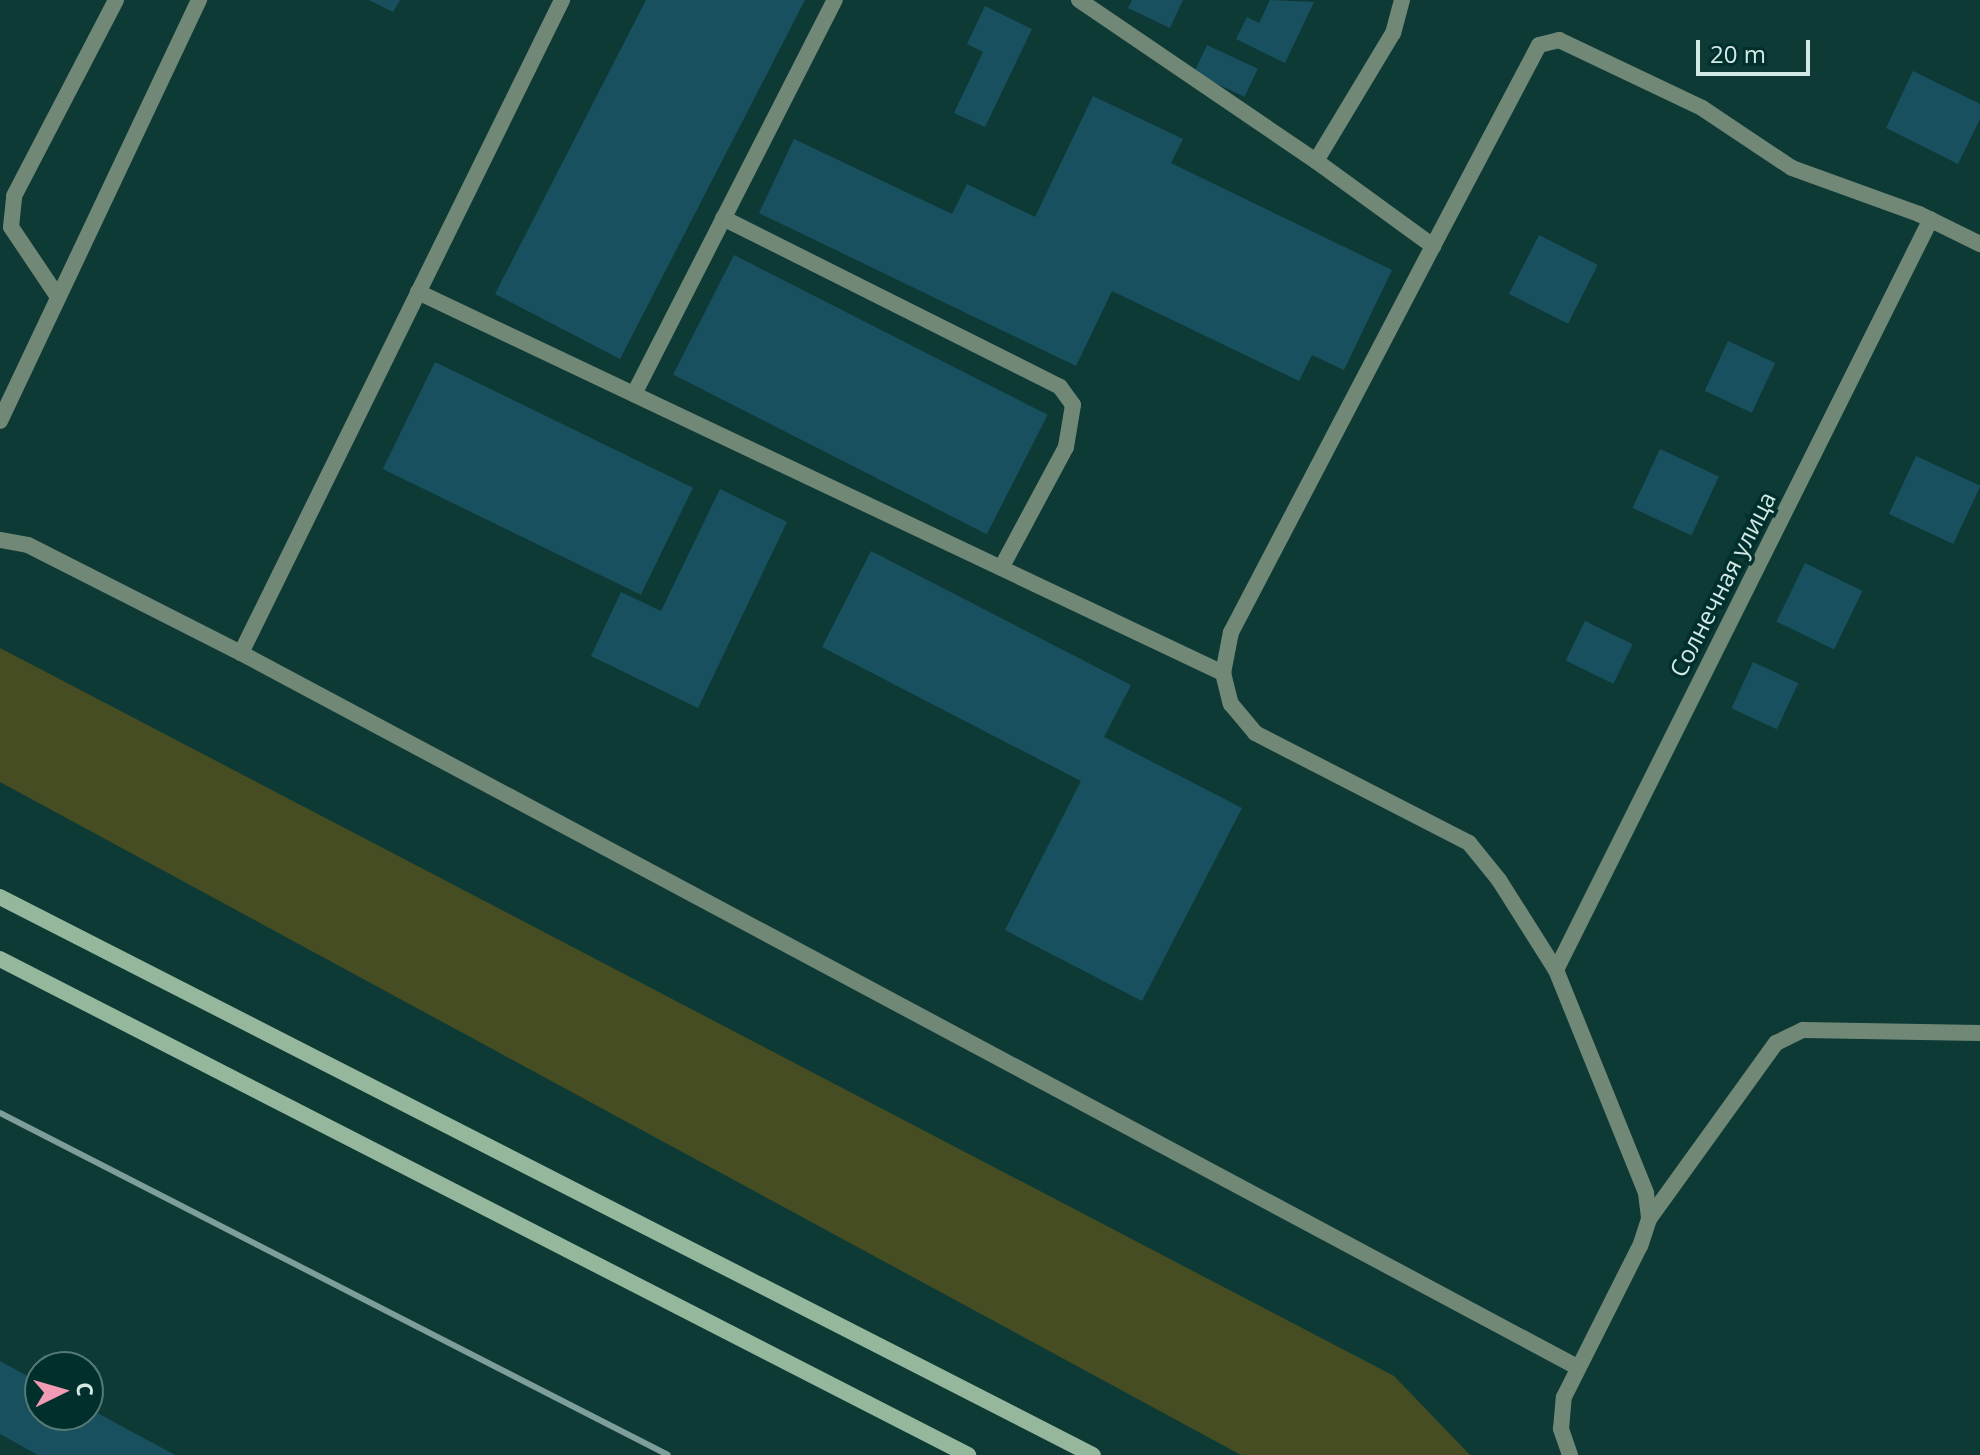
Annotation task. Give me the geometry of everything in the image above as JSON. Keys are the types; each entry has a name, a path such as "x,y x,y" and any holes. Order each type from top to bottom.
{"main road":[{"path":"0,897 1093,1455"},
{"path":"0,959 968,1455"}],"street":[{"path":"58,297 11,227 14,196 116,0"},
{"path":"0,421 199,0"},
{"path":"241,653 562,0"},
{"path":"634,394 835,0"},
{"path":"1079,0 1316,161 1433,246"},
{"path":"1316,161 1393,33 1402,0"},
{"path":"1649,1219 1646,1193 1556,970 1499,880 1469,843 1255,733 1231,704 1223,673 1231,632 1539,45 1559,40 1702,108 1792,168 1931,219 1980,244"},
{"path":"723,218 1060,387 1073,405 1066,447 1001,568"},
{"name":"Солнечная улица","path":"1556,970 1931,219"},
{"path":"418,292 1223,673"},
{"path":"0,540 28,545 241,653 1575,1366"},
{"path":"1570,1455 1561,1429 1564,1397 1575,1366 1640,1246 1649,1219 1776,1043 1803,1030 1980,1033"}],"green space":[{"path":"0,648 1394,1376 1470,1455 1241,1455 0,782"}],"building":[{"path":"369,0 400,0 393,12"},
{"path":"646,0 805,0 620,359 495,294"},
{"path":"1132,0 1183,0 1170,28 1128,8"},
{"path":"1270,0 1314,2 1285,63 1236,39 1247,17 1259,23"},
{"path":"985,6 1032,29 985,127 954,113 983,52 967,44"},
{"path":"1207,45 1258,69 1245,97 1194,73"},
{"path":"1913,71 1980,104 1980,119 1958,164 1886,128"},
{"path":"1093,96 1183,139 1171,163 1392,270 1344,370 1312,355 1299,381 1112,291 1076,366 759,213 794,139 952,214 967,184 1035,217"},
{"path":"1539,235 1598,265 1568,324 1509,294"},
{"path":"734,255 1048,415 987,534 673,374"},
{"path":"1728,341 1775,363 1752,413 1705,391"},
{"path":"435,362 693,488 641,595 383,469"},
{"path":"1660,449 1719,476 1691,535 1633,508"},
{"path":"1916,456 1980,486 1953,544 1889,514"},
{"path":"720,489 787,522 698,708 591,656 621,592 661,611"},
{"path":"871,551 1131,685 1104,737 1242,808 1142,1001 1005,930 1081,781 822,647"},
{"path":"1805,563 1863,591 1834,649 1777,621"},
{"path":"1585,621 1633,644 1613,684 1566,661"},
{"path":"1753,662 1798,683 1777,729 1731,708"},
{"path":"0,1361 24,1374 24,1431 104,1431 104,1417 175,1455 38,1455 0,1434"}],"railway":[{"path":"0,1113 668,1455"}]}
